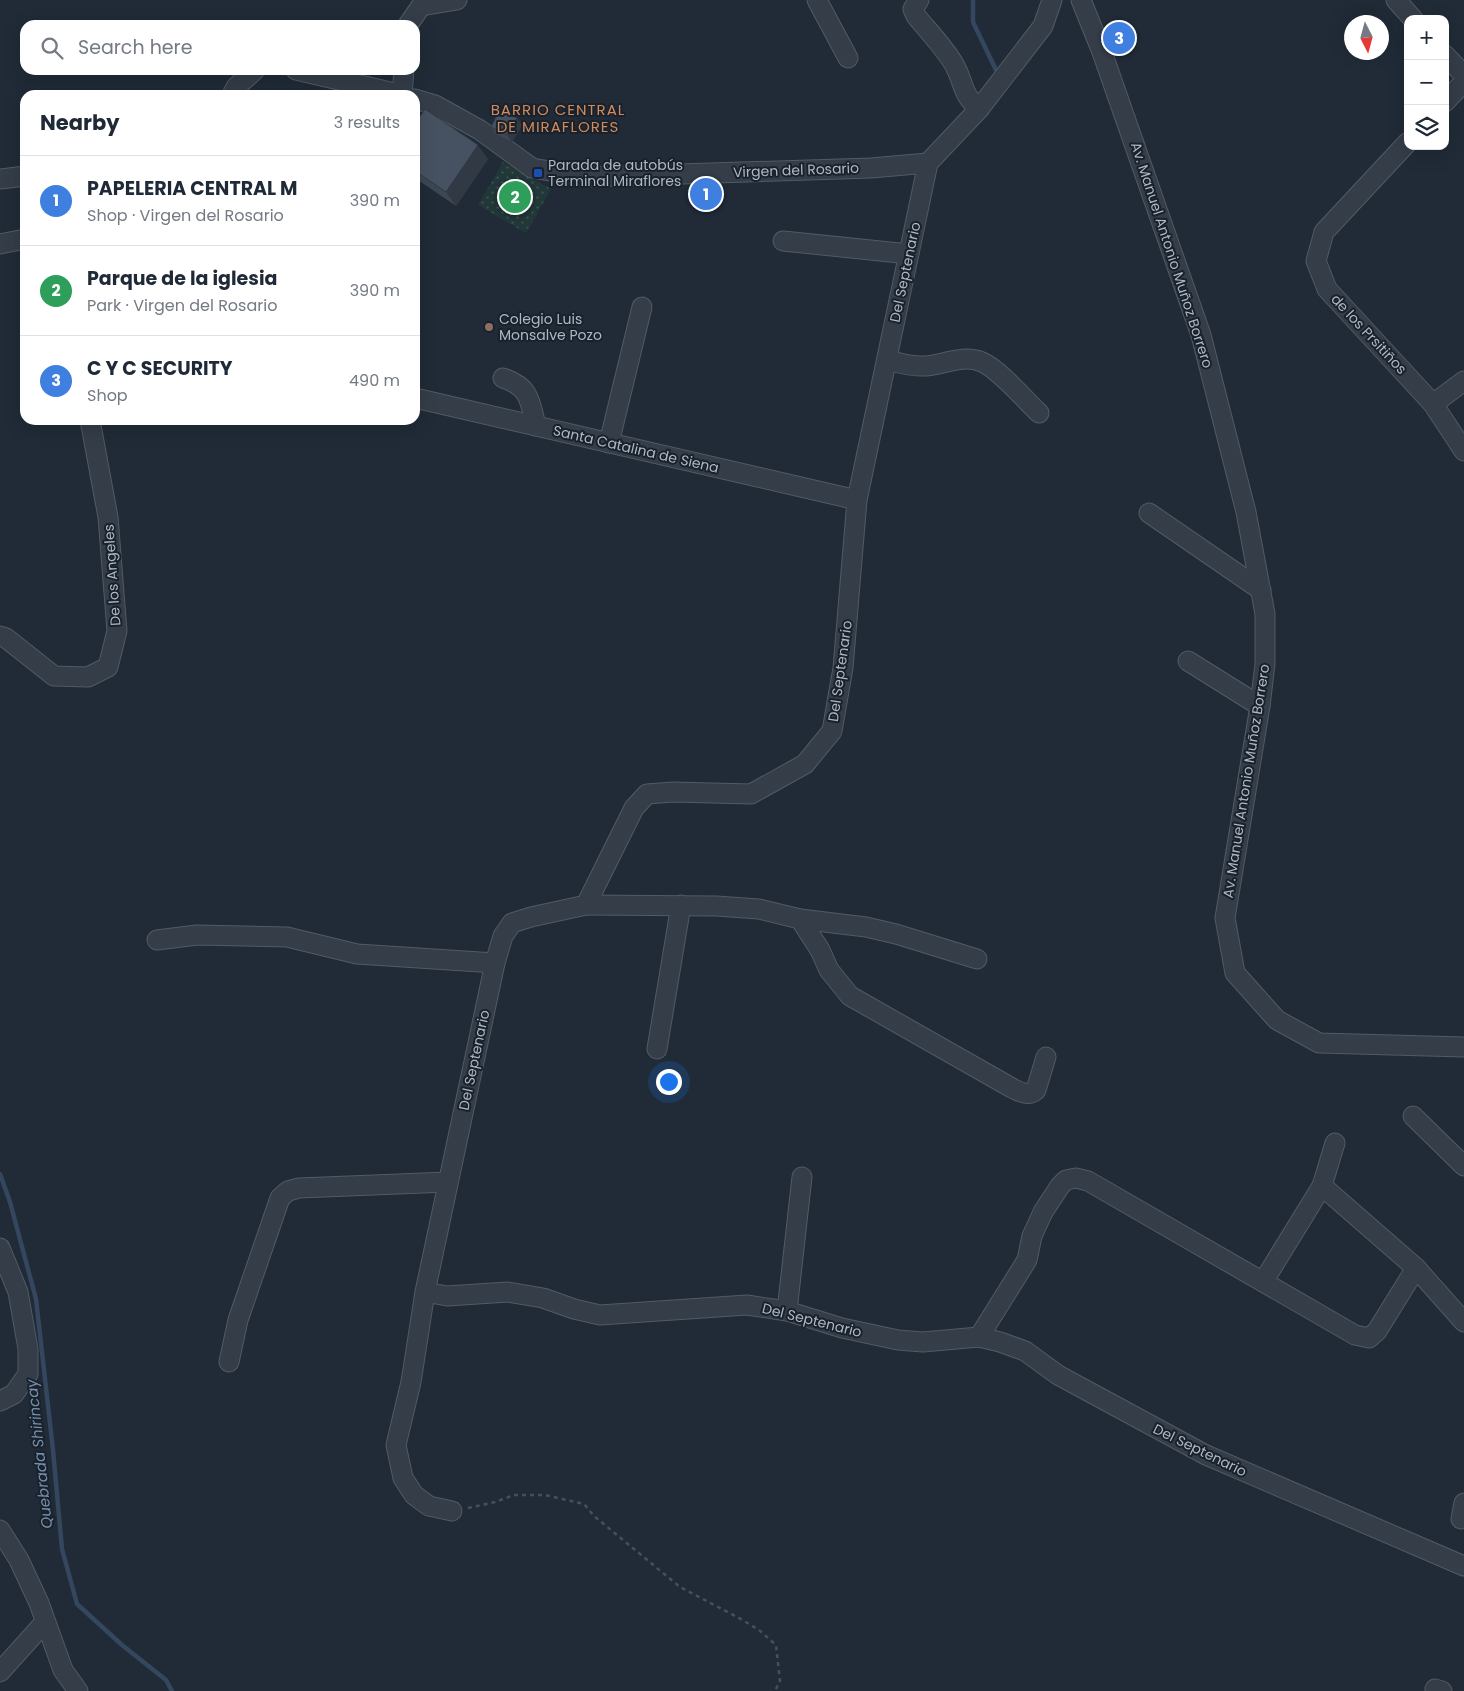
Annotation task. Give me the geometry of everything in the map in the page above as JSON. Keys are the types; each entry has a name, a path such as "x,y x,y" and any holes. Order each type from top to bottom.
{"street":[{"path":"411,20 421,6 458,0"},
{"path":"817,0 848,58"},
{"path":"919,0 913,9 916,16 954,65 965,94 979,110"},
{"path":"928,163 979,110 1043,26 1052,0"},
{"name":"Av. Manuel Antonio Muñoz Borrero","path":"1081,0 1106,61 1201,335 1246,512 1265,614 1265,664 1260,706 1225,918 1235,973 1277,1020 1319,1043 1464,1047"},
{"path":"1396,0 1409,15"},
{"path":"1449,91 1458,67"},
{"path":"234,90 249,75"},
{"path":"317,75 381,90"},
{"path":"402,90 404,75"},
{"name":"Virgen del Rosario","path":"420,101 435,106 480,130 532,168 586,177 871,168 928,163"},
{"name":"de los Prsitiños","path":"1404,146 1324,232 1316,261 1328,289 1433,404 1464,452"},
{"name":"Del Septenario","path":"928,163 857,500 843,668 832,732 805,764 751,794 673,792 647,794 634,808 586,905 512,923 503,936 495,963 425,1292 447,1296 508,1292 544,1298 574,1309 600,1315 747,1304 787,1311 842,1328 898,1340 923,1342 979,1337 1000,1342 1025,1351 1058,1375 1206,1456 1464,1566"},
{"path":"0,179 20,177"},
{"path":"0,244 20,240"},
{"path":"783,241 909,254"},
{"path":"610,443 642,307"},
{"path":"887,360 908,365 925,366 969,359 982,362 1002,376 1039,413"},
{"path":"503,378 512,381 527,392 536,426"},
{"path":"1433,404 1464,381"},
{"name":"Santa Catalina de Siena","path":"420,399 857,500"},
{"name":"De los Angeles","path":"0,636 6,638 54,676 88,677 108,667 117,631 108,516 91,425"},
{"path":"1148,513 1260,590"},
{"path":"1188,662 1260,706"},
{"path":"586,905 681,905 759,909 800,919 866,927 896,934 977,959"},
{"path":"658,1049 681,905"},
{"path":"800,919 820,950 829,970 850,996 1012,1088 1032,1094 1036,1090 1046,1057"},
{"path":"157,940 197,935 287,937 357,954 495,963"},
{"path":"1413,1116 1464,1166"},
{"path":"1263,1282 1322,1186 1335,1144"},
{"path":"787,1311 802,1176"},
{"path":"979,1337 1027,1260 1032,1236 1043,1212 1060,1186 1066,1180 1076,1178 1088,1181 1355,1335 1369,1338 1377,1331 1416,1268"},
{"path":"229,1362 238,1320 252,1278 280,1198 288,1191 299,1188 448,1182"},
{"path":"1322,1186 1416,1268 1464,1322"},
{"path":"0,1248 18,1292 28,1349 28,1374 14,1394 0,1401"},
{"path":"425,1292 411,1382 396,1445 403,1478 414,1495 429,1506 452,1511"},
{"path":"0,1530 19,1560 39,1603 63,1670 78,1691"},
{"path":"0,1672 45,1622"}],"path":[{"path":"452,1511 495,1502 514,1495 545,1495 584,1504 594,1516 640,1552 680,1587 759,1630 776,1646 780,1681 775,1691"}],"green space":[{"path":"503,162 551,189 526,233 478,205"}],"building":[{"path":"425,109 478,145 446,192 420,174 420,116"},
{"path":"500,109 517,118 507,135 491,127"}],"waterway":[{"path":"973,0 973,22 996,70"},
{"name":"Quebrada Shirincay","path":"0,1174 10,1202 36,1299 62,1549 77,1604 122,1645 166,1680 172,1691"}],"place":[{"name":"C Y C SECURITY","path":"1119,38"},
{"name":"Parada de autobús Terminal Miraflores","path":"538,173"},
{"name":"PAPELERIA CENTRAL M","path":"706,194"},
{"name":"Parque de la iglesia","path":"515,197"},
{"name":"Colegio Luis Monsalve Pozo","path":"489,327"}],"district":[{"name":"BARRIO CENTRAL DE MIRAFLORES","path":"558,118"}]}
